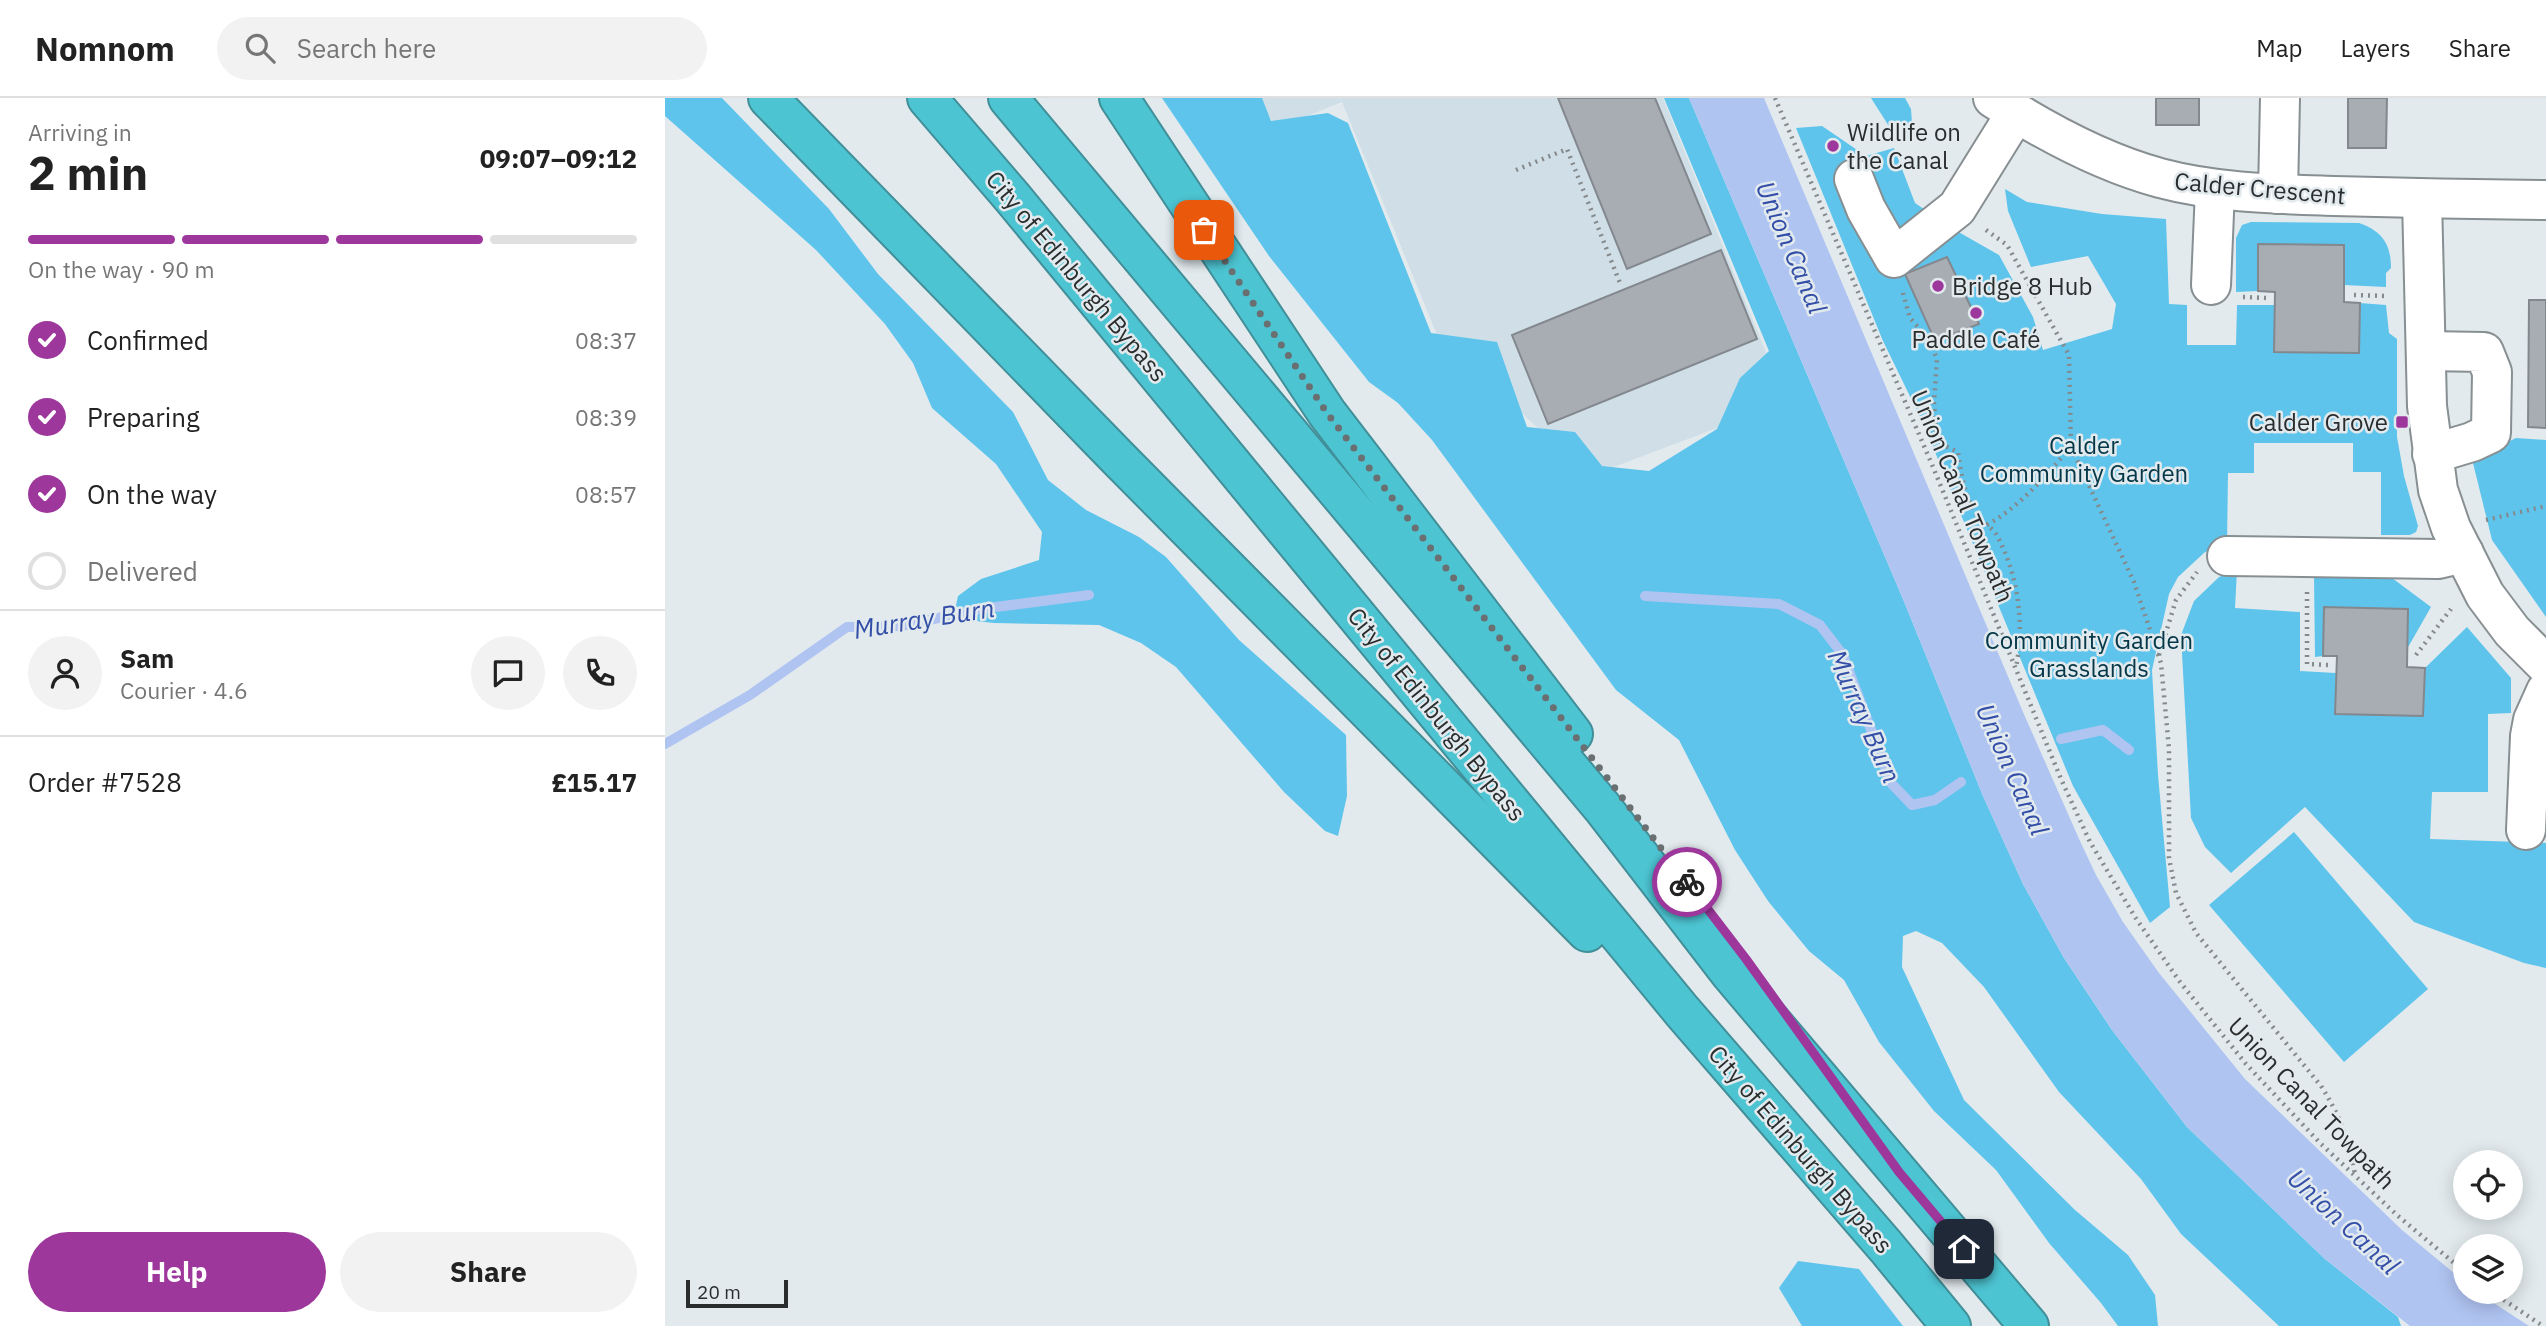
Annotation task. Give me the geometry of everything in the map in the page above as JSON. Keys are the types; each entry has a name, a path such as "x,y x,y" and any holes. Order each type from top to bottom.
{"highway":[{"path":"768,98 1118,458 1629,974 1682,1011"},
{"name":"City of Edinburgh Bypass","path":"927,98 1030,219 1682,1011 1951,1326"},
{"path":"1008,98 1602,807 1730,973 2029,1326"},
{"path":"1119,98 1327,413 1746,959 1899,1172"}],"street":[{"path":"2278,194 2280,98"},
{"path":"1854,179 1866,209 1894,258 1957,208 2004,105"},
{"name":"Calder Crescent","path":"2004,105 2100,158 2160,178 2215,189 2422,199 2546,200"},
{"path":"2211,285 2215,189"},
{"path":"2422,199 2427,406 2438,490 2458,540 2485,595 2512,631 2546,665"},
{"path":"2426,351 2484,352 2492,372 2491,433 2472,442 2432,454"},
{"path":"2227,555 2438,559 2458,540"},
{"path":"2526,830 2530,736 2536,712 2546,691"}],"path":[{"name":"Union Canal Towpath","path":"1776,98 2061,779 2090,842 2146,933 2196,1004 2238,1055 2305,1127 2453,1262"},
{"path":"1516,170 1567,149 1620,283"},
{"path":"1957,208 2007,245 2069,355 2071,447 2134,582 2161,663 2169,749 2169,858 2176,893 2196,933 2316,1079 2331,1102 2349,1144 2355,1175"},
{"path":"1894,258 1910,318 1929,340 1937,359 1934,402 1936,436 1943,445 1958,452 1962,482 1980,518 1995,532 2010,569 2019,612 2020,647 2016,668"},
{"path":"1987,525 2004,515 2036,486 2071,447"},
{"path":"2458,540 2546,506"},
{"path":"2158,656 2176,600 2196,573 2213,558 2227,555"},
{"path":"2307,556 2307,664 2328,665"},
{"path":"2416,655 2451,609 2485,595"},
{"path":"2510,1304 2543,1326"}],"shaded area":[{"path":"1255,98 1663,98 1786,402 1590,476 1437,335 1342,102 1278,128"}],"green space":[{"path":"665,98 722,98 829,209 878,274 1013,412 1048,480 1086,510 1139,537 1166,557 1239,640 1346,735 1347,796 1338,836 1325,831 1284,792 1176,667 1141,643 1099,625 994,623 967,620 955,610 958,596 981,579 1039,560 1042,532 996,464 932,408 913,363 885,324 816,250 665,116"},
{"path":"1162,98 1262,98 1271,121 1328,113 1348,123 1431,333 1497,342 1527,427 1575,432 1602,466 1649,471 1717,429 1740,378 1769,351 1664,98 1689,98 1903,599 1983,796 2023,884 2064,958 2112,1030 2187,1127 2325,1259 2398,1317 2401,1326 2279,1326 2181,1234 2141,1179 2059,1092 1984,987 1942,943 1916,931 1903,936 1902,967 1964,1100 2075,1210 2128,1255 2155,1295 2158,1326 2118,1326 2049,1243 1996,1170 1934,1111 1879,1042 1844,980 1809,951 1768,901 1735,850 1679,740 1616,690 1432,440 1398,403 1369,382 1269,256"},
{"path":"1871,98 1905,98 1911,109 1913,138 1899,142"},
{"path":"1822,126 1866,156 1894,148 1915,203 1999,255 2033,317 2043,350 2112,329 2116,304 2088,256 2031,267 2008,211 2005,189 2027,202 2102,214 2166,219 2169,304 2187,305 2187,345 2236,345 2237,305 2275,305 2274,352 2359,353 2360,303 2386,305 2389,333 2397,339 2397,437 2404,476 2418,526 2416,532 2410,535 2381,535 2381,472 2353,472 2353,443 2254,443 2254,473 2228,473 2227,545 2205,552 2178,577 2169,594 2152,670 2170,907 2150,923 2073,786 1923,423 1883,341 1796,128"},
{"path":"2251,222 2359,223 2367,226 2379,234 2387,245 2391,268 2386,273 2386,287 2344,285 2344,245 2259,244 2258,291 2236,292 2236,238 2242,225"},
{"path":"2516,438 2546,440 2546,617 2492,540 2472,459"},
{"path":"2237,570 2235,608 2300,612 2300,671 2336,673 2335,714 2423,716 2425,668 2467,627 2511,678 2511,713 2488,714 2488,792 2432,792 2430,839 2546,843 2546,968 2524,963 2414,922 2305,807 2231,873 2205,847 2191,818 2181,635 2194,601 2219,577"},
{"path":"2314,575 2388,575 2431,607 2407,649 2408,609 2325,607 2323,656 2315,657"},
{"path":"2294,832 2428,989 2344,1062 2209,905"},
{"path":"1798,1261 1859,1269 1903,1326 1802,1326 1779,1288"}],"water":[{"name":"Union Canal","path":"1689,98 1764,98 2023,712 2096,875 2123,922 2159,973 2245,1079 2402,1230 2453,1272 2453,1304 2495,1304 2529,1326 2410,1326 2325,1259 2187,1127 2112,1030 2064,958 2023,884 1983,796 1903,599"}],"building":[{"path":"1558,98 1655,98 1711,234 1627,269"},
{"path":"2156,98 2199,98 2199,125 2156,125"},
{"path":"2348,98 2387,98 2386,148 2348,148"},
{"path":"2258,244 2344,245 2344,302 2360,303 2359,353 2274,352 2275,292 2258,291"},
{"path":"1721,250 1757,339 1548,424 1512,335"},
{"path":"1947,257 1979,324 1935,341 1905,274"},
{"path":"2529,300 2546,300 2546,428 2528,427"},
{"path":"2324,607 2408,609 2407,667 2425,668 2423,716 2335,714 2337,656 2323,656"}],"waterway":[{"name":"Murray Burn","path":"665,744 750,695 847,627 901,626 980,609 1089,595"},
{"name":"Murray Burn","path":"1645,596 1779,604 1820,625 1843,655 1891,783 1912,805 1935,800 1961,782"},
{"name":"Murray Burn","path":"2061,739 2103,730 2129,750"}],"way so far":[{"path":"1204,230 1327,413 1687,882"}],"place":[{"name":"Wildlife on the Canal","path":"1833,146"},
{"name":"Bridge 8 Hub","path":"1938,286"},
{"name":"Paddle Café","path":"1976,313"},
{"name":"Calder Grove","path":"2402,422"}],"route":[{"path":"1687,882 1746,959 1899,1172 1964,1249"}],"park label":[{"name":"Calder Community Garden","path":"2084,459"},
{"name":"Community Garden Grasslands","path":"2089,654"}]}
